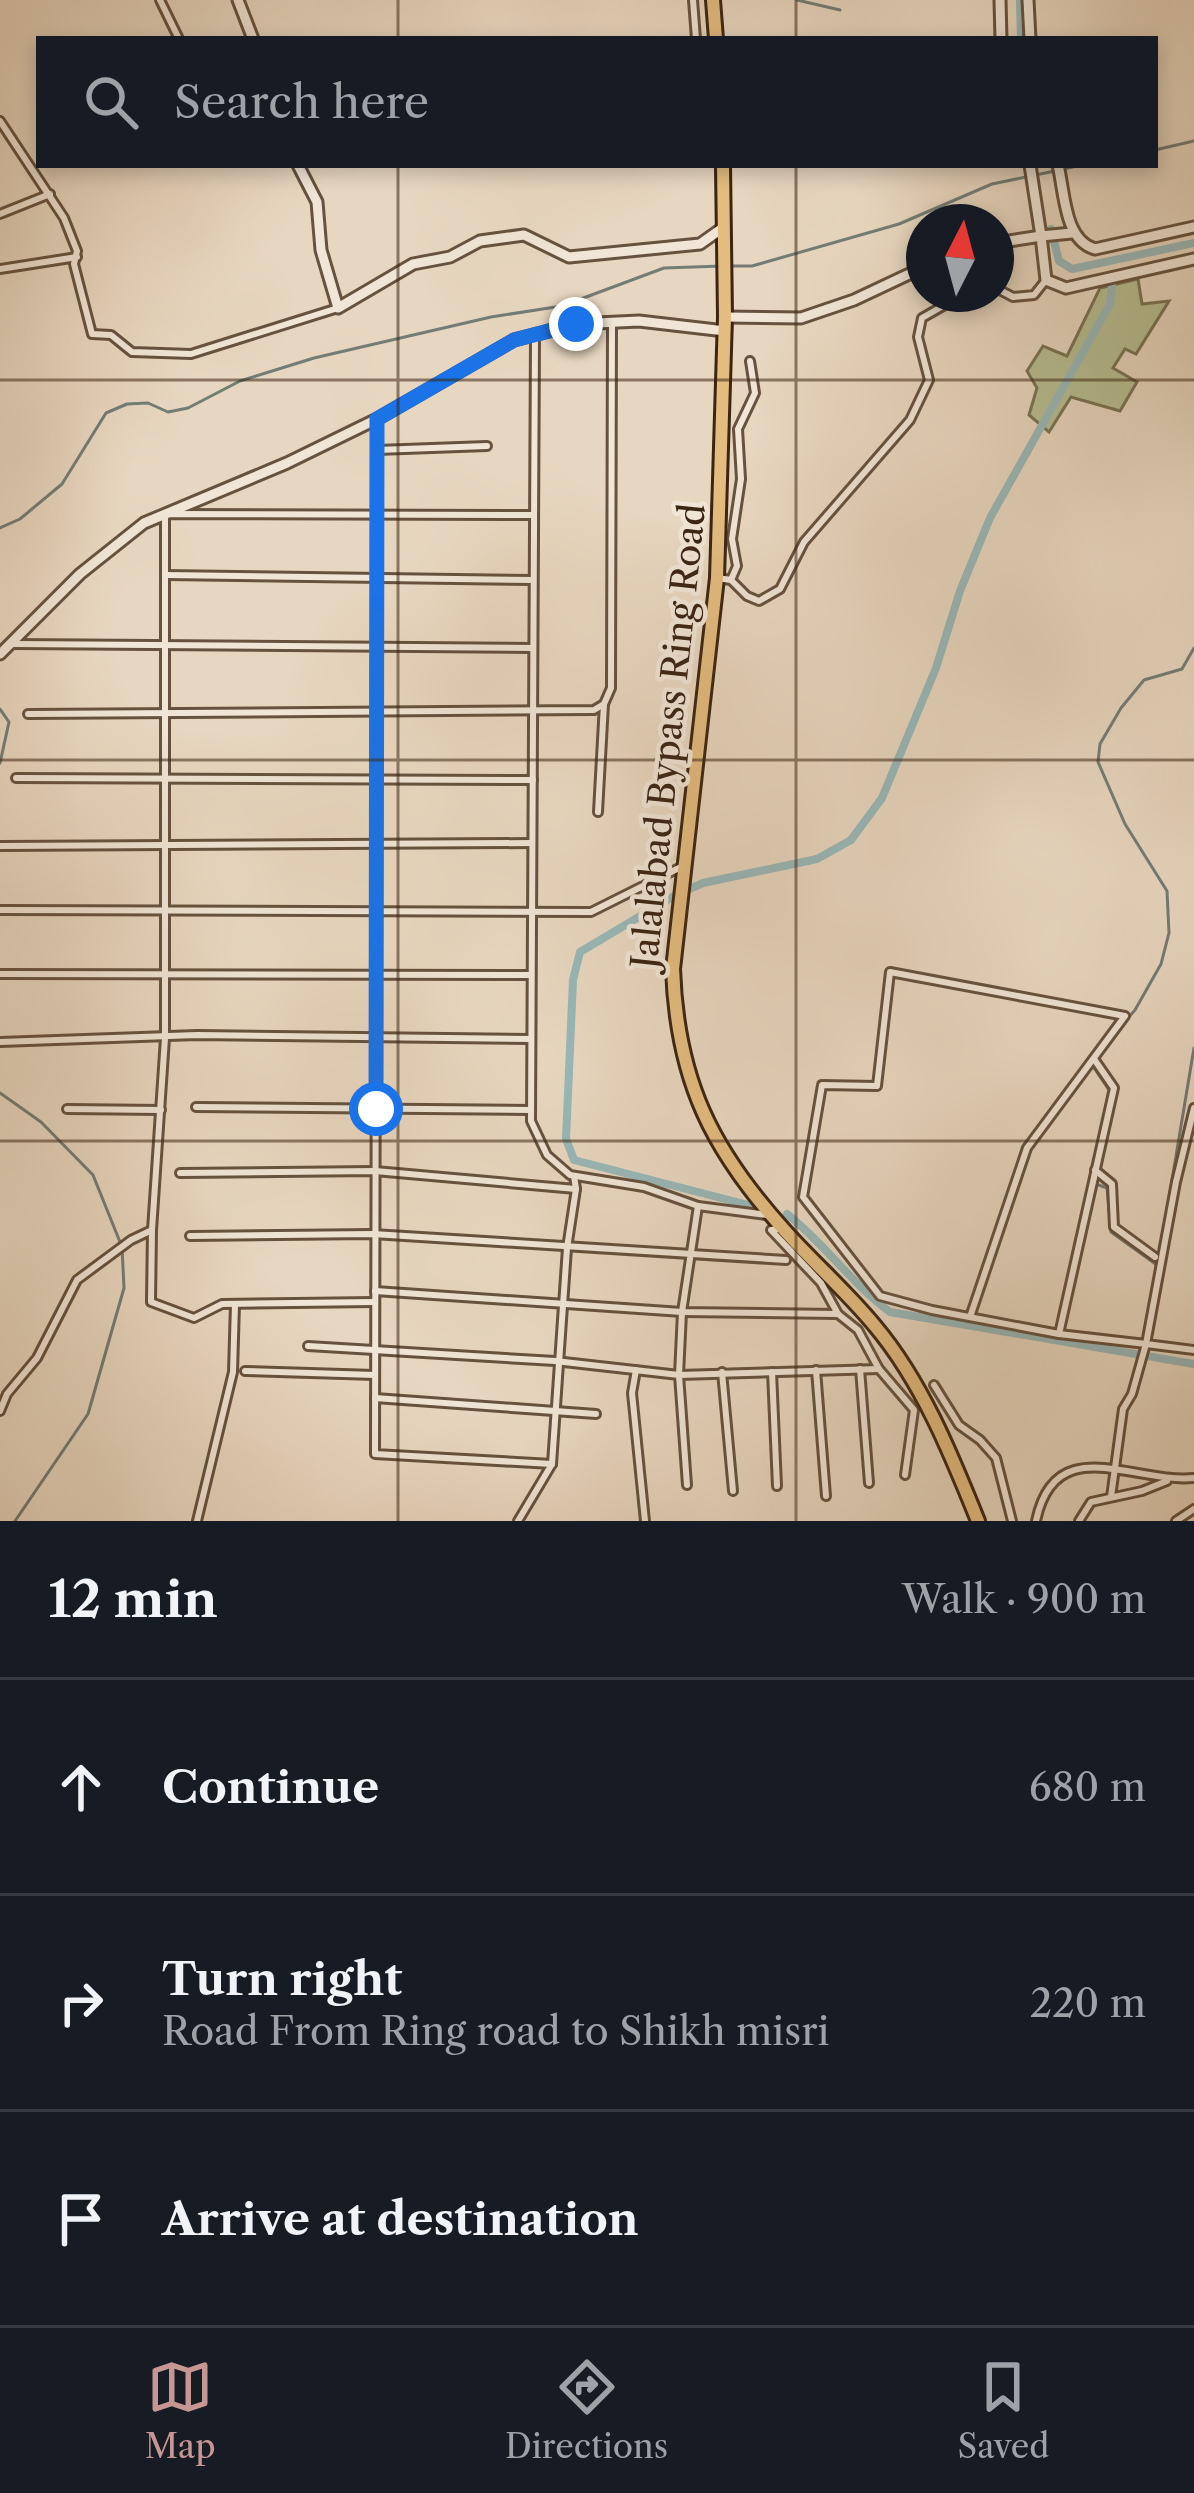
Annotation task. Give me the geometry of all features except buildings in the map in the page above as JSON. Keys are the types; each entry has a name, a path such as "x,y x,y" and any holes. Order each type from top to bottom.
{"highway":[{"path":"713,0 716,36"},
{"name":"Jalalabad Bypass Ring Road","path":"723,168 724,579 673,969 684,1066 707,1125 778,1222 877,1328 920,1393 979,1521"}],"street":[{"path":"160,0 178,36"},
{"path":"238,0 252,36"},
{"path":"693,0 696,36"},
{"path":"1000,0 1001,36"},
{"path":"1028,0 1030,36"},
{"path":"0,122 64,218 92,334 111,335 132,352 191,353 338,308 413,264 450,256 480,242 524,235 569,256 700,244 724,233"},
{"path":"300,168 317,202 321,250 338,308"},
{"path":"1014,297 1034,295 1046,280 1031,168"},
{"path":"1059,168 1070,213 1069,234"},
{"path":"0,214 50,194"},
{"path":"1014,240 1069,234 1095,249 1194,227"},
{"path":"0,269 77,257"},
{"path":"1046,280 1066,288 1194,259"},
{"path":"0,654 94,562 144,523 377,419 514,340 576,324 725,324 801,318 906,275"},
{"path":"750,361 755,393 738,429 741,479 732,538 736,566 724,579 759,601 780,589 804,542 910,420 929,380 918,338 922,318 932,312"},
{"path":"598,812 604,704 611,688 612,322"},
{"path":"535,333 531,1121 547,1155 574,1176 644,1187 698,1206 778,1222 771,1230 820,1283 838,1314 858,1330 879,1369 914,1410 905,1474"},
{"path":"377,419 375,1454 552,1464"},
{"path":"377,450 487,446"},
{"path":"165,514 534,515"},
{"path":"165,514 165,1038 151,1302 194,1318 222,1304 375,1302"},
{"path":"165,575 534,580"},
{"path":"10,644 533,648"},
{"path":"28,714 594,710 604,704"},
{"path":"16,778 532,779"},
{"path":"0,846 532,843"},
{"path":"0,910 591,912 684,865"},
{"path":"970,1318 1027,1148 1126,1016 890,972 877,1086 822,1085 803,1197 880,1296 970,1318 1059,1334 1194,1350"},
{"path":"0,974 531,975"},
{"path":"0,1042 531,1039"},
{"path":"1059,1334 1114,1088 1094,1059"},
{"path":"196,1107 531,1110"},
{"path":"67,1108 161,1110"},
{"path":"1111,1496 1123,1409 1146,1344 1194,1108"},
{"path":"1094,1170 1112,1184 1114,1227 1155,1256"},
{"path":"180,1173 375,1172 576,1189"},
{"path":"518,1521 552,1464 574,1176"},
{"path":"687,1485 680,1375 682,1312 698,1206"},
{"path":"0,1411 7,1394 46,1343 77,1280 152,1230"},
{"path":"190,1236 374,1234 786,1260"},
{"path":"375,1291 682,1312 838,1314"},
{"path":"197,1521 233,1372 236,1304"},
{"path":"308,1346 558,1361 680,1375 879,1369"},
{"path":"860,1369 869,1483"},
{"path":"244,1370 375,1375"},
{"path":"636,1370 632,1393 645,1521"},
{"path":"816,1370 826,1496"},
{"path":"722,1372 733,1491"},
{"path":"772,1372 777,1486"},
{"path":"934,1385 959,1425 996,1459 1012,1521"},
{"path":"375,1398 596,1414"},
{"path":"1036,1521 1047,1488 1083,1468 1113,1467 1170,1479 1194,1478"},
{"path":"1079,1521 1091,1502 1142,1491 1170,1479"},
{"path":"1176,1521 1194,1509"}],"green space":[{"path":"1138,279 1142,304 1169,301 1136,354 1125,349 1113,368 1137,382 1120,411 1071,397 1049,432 1029,415 1037,388 1027,371 1043,346 1067,356 1100,288"}],"waterway":[{"path":"797,0 840,10"},
{"path":"1020,0 1021,36"},
{"path":"1158,149 1194,141"},
{"path":"1064,169 1068,168"},
{"path":"732,266 752,266 899,224 992,184 1055,171"},
{"path":"1051,229 1059,261 1072,269 1194,243"},
{"path":"0,528 20,519 62,484 106,413 127,404 148,403 168,412 188,408 240,381 314,358 491,317 562,306 664,268 722,266"},
{"path":"687,890 817,859 851,840 882,798 990,518 1110,304 1112,285"},
{"path":"1123,1024 1161,964 1169,933 1167,891 1125,824 1098,762 1100,744 1144,680 1182,669 1194,648"},
{"path":"0,709 9,722 0,763"},
{"path":"674,896 580,952 573,980 566,1139 574,1160 752,1206"},
{"path":"1158,1264 1194,1048"},
{"path":"1090,1062 1109,1090 1099,1142"},
{"path":"0,1093 41,1122 93,1175 122,1247 124,1288 88,1414 15,1521"},
{"path":"1096,1184 1107,1188 1111,1232 1157,1265"},
{"path":"787,1214 890,1312 1194,1364"}],"route":[{"path":"376,1109 377,419 514,340 576,324"}]}
